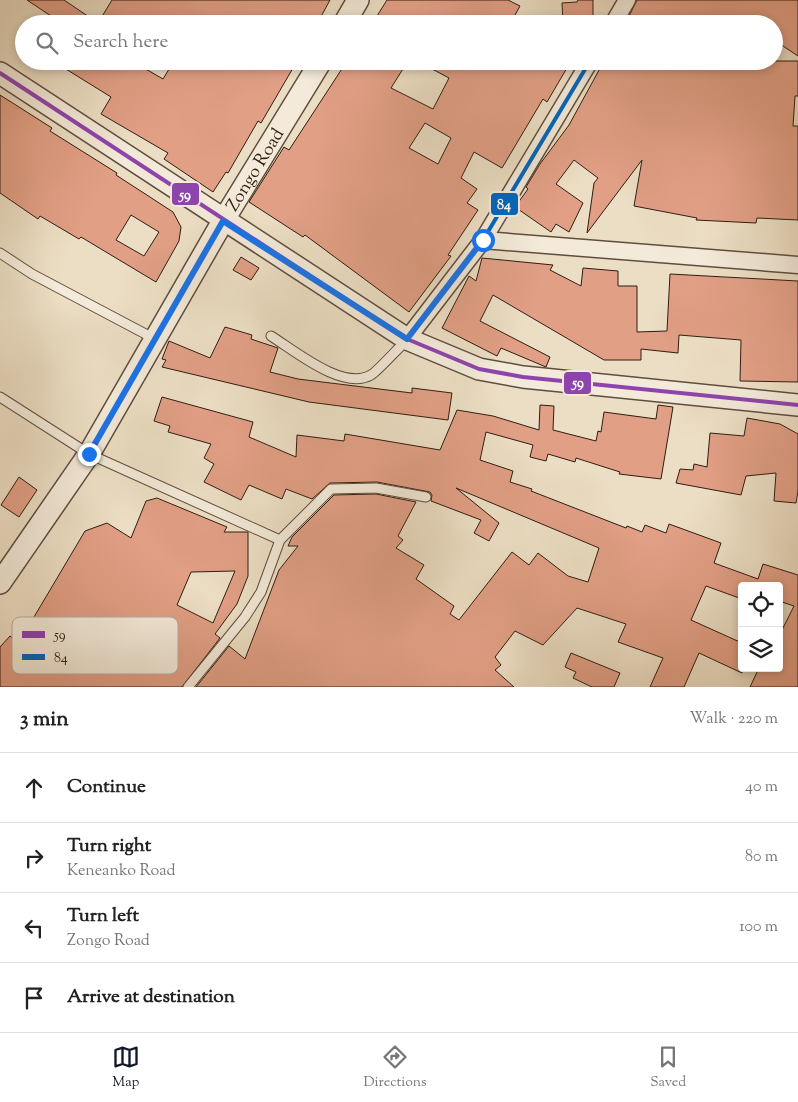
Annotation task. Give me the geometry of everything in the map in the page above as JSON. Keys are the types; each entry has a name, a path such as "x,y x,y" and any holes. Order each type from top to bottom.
{"street":[{"path":"349,15 358,0"},
{"path":"618,15 627,0"},
{"name":"Zongo Road","path":"0,583 89,454 223,221 315,70"},
{"path":"407,339 483,240 585,70"},
{"path":"0,73 223,221 407,339 479,369 523,376 798,405"},
{"path":"483,240 798,265"}],"lane":[{"path":"0,253 32,274 156,339"},
{"path":"271,336 339,378 356,379 372,375 407,339"},
{"path":"0,397 89,454 280,540"},
{"path":"188,687 245,618 261,592 280,540 331,489 376,488 426,496"}],"building":[{"path":"27,0 64,0 86,15 50,15"},
{"path":"112,0 330,0 322,15 103,15"},
{"path":"387,0 508,0 520,6 515,15 378,15"},
{"path":"578,0 593,0 593,15 563,15 562,3 577,2"},
{"path":"637,0 798,0 798,56 783,46 783,15 630,15"},
{"path":"783,61 798,61 798,96 795,96 793,126 798,126 798,220 757,218 756,223 696,220 697,218 634,206 642,160 587,233 594,183 598,178 574,160 556,184 583,203 569,232 556,224 551,232 515,207 528,189 526,187 540,164 569,125 599,70 783,70"},
{"path":"68,70 148,70 163,79 168,70 292,70 261,123 258,121 228,173 226,172 213,192 164,159 168,153 101,114 111,97"},
{"path":"341,70 402,70 391,88 433,109 449,78 434,70 566,70 547,102 543,99 502,168 474,152 461,178 477,189 467,203 478,210 448,255 451,256 409,312 305,235 303,237 249,202 284,147 289,150","holes":["425,123 451,138 438,164 409,148"]},
{"path":"0,95 52,128 50,131 117,173 116,175 173,212 181,227 179,241 156,282 81,237 79,239 40,216 38,219 0,193","holes":["131,215 159,232 144,256 116,240"]},
{"path":"241,257 259,268 251,280 233,270"},
{"path":"482,258 553,265 550,270 581,286 583,268 618,271 618,286 637,286 637,332 667,331 670,274 798,281 798,382 740,381 741,340 679,335 678,353 641,349 641,360 604,360 493,295 480,321 550,357 546,367 501,348 497,356 442,328 469,276 476,281"},
{"path":"225,327 252,335 251,339 278,348 270,372 298,379 412,393 412,388 452,393 448,420 309,402 162,367 166,360 162,359 169,341 210,358"},
{"path":"162,397 253,422 249,437 296,457 297,435 344,441 345,434 440,450 457,410 493,416 539,430 540,405 554,406 553,430 596,441 598,431 601,432 604,412 656,419 658,405 673,407 661,479 619,474 620,472 576,458 575,462 548,454 546,461 530,457 533,445 486,432 480,460 513,471 510,482 532,489 531,491 626,528 627,526 642,532 645,525 666,533 669,524 721,543 714,563 758,579 763,564 798,575 798,687 750,687 757,672 783,672 783,628 794,606 783,602 783,582 738,582 738,598 706,586 691,620 738,641 738,671 699,653 684,687 650,687 663,658 618,642 626,624 577,608 543,645 515,631 495,657 501,665 495,670 514,687 196,687 229,646 245,659 279,570 298,546 288,546 292,537 334,495 376,494 416,502 398,536 403,540 396,548 424,565 416,579 454,606 450,614 459,620 512,552 529,565 538,553 568,576 588,582 599,548 456,488 499,523 489,541 474,533 481,520 431,501 432,495 430,492 377,482 330,483 312,499 286,489 282,499 249,485 241,500 204,482 214,464 204,458 211,444 168,432 170,426 154,421"},
{"path":"747,418 780,424 798,434 798,491 796,503 774,501 776,473 746,476 741,495 676,483 680,469 693,470 694,464 707,467 710,433 744,436"},
{"path":"19,477 37,490 19,517 1,505"},
{"path":"157,498 227,527 224,532 248,532 248,576 237,604 215,634 220,638 182,687 0,687 0,647 10,636 12,638 12,674 178,674 178,617 34,617 85,531 107,523 131,538 146,501","holes":["235,571 213,623 177,605 191,572"]},
{"path":"571,653 620,673 614,687 592,687 573,678 576,672 565,667"}],"transit line":[{"name":"84","path":"407,339 483,240 585,70"},
{"name":"59","path":"0,73 407,339 479,369 523,377 798,405"}],"route":[{"path":"89,454 223,221 407,339 483,240"}]}
